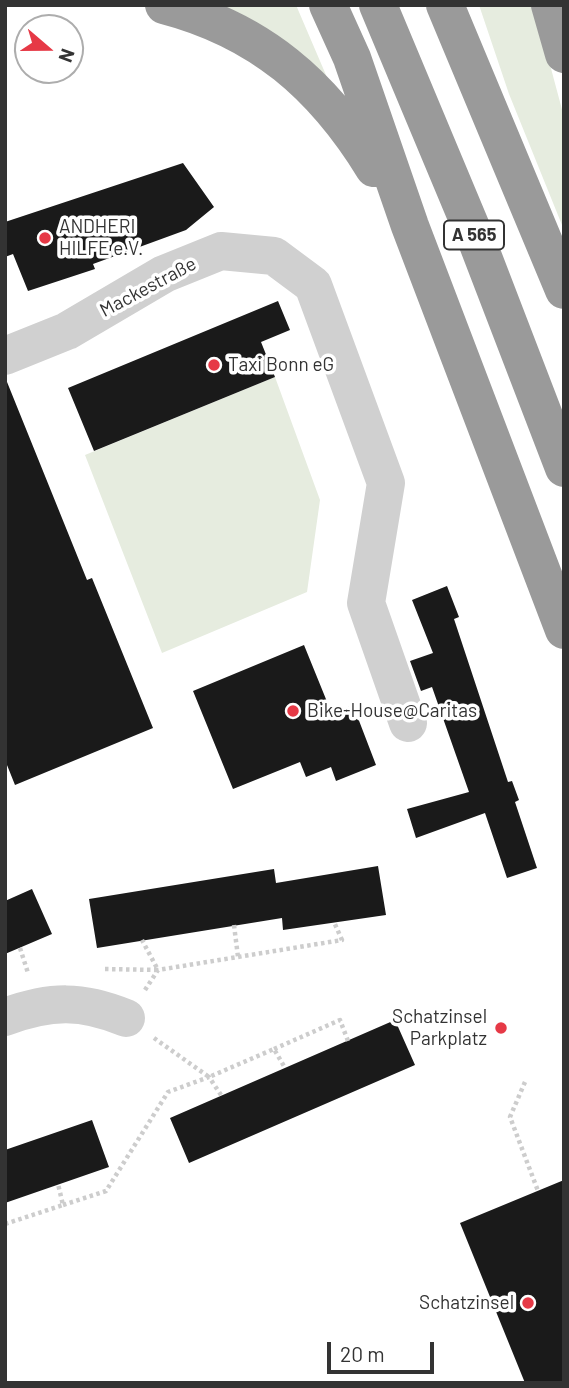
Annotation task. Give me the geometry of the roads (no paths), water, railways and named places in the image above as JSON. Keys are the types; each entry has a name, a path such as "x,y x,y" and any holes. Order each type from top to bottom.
{"highway":[{"path":"164,5 241,34 295,71 347,124 410,226"},
{"path":"328,5 352,58 410,226 564,630"},
{"name":"A 565","path":"378,5 478,244 564,468"},
{"name":"A 565","path":"445,5 564,290"},
{"path":"551,5 564,54"}],"street":[{"name":"Mackestraße","path":"5,356 68,331 164,274 221,251 274,256 313,285 386,483 366,603 408,723"},
{"path":"5,1017 25,1009 63,1004 95,1006 126,1018"}],"place":[{"name":"ANDHERI HILFE e.V.","path":"45,238"},
{"name":"Taxi Bonn eG","path":"214,365"},
{"name":"Bike-House@Caritas","path":"293,711"},
{"name":"Schatzinsel Parkplatz","path":"501,1028"},
{"name":"Schatzinsel","path":"528,1303"}]}
